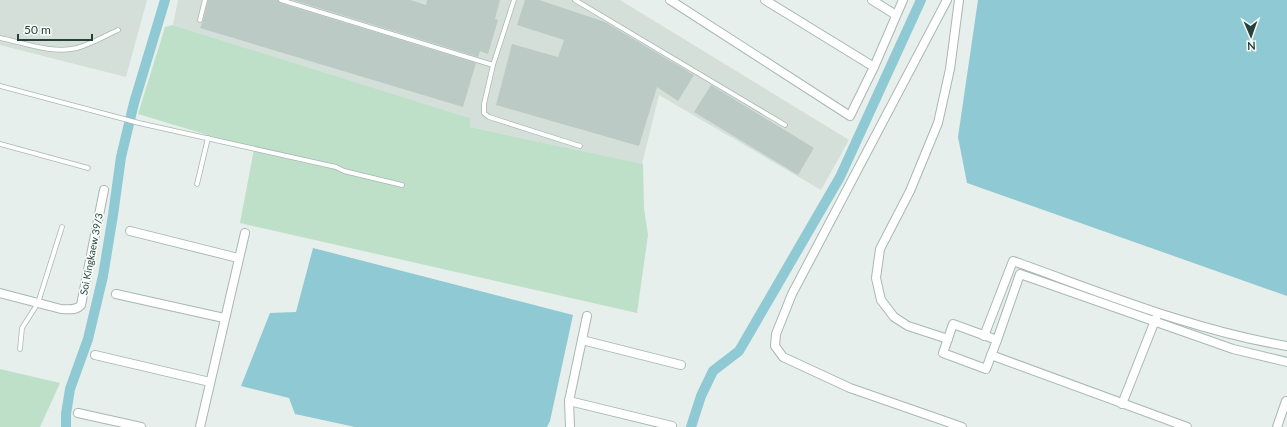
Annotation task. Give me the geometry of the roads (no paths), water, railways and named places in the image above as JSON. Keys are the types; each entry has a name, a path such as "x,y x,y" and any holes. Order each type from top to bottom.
{"street":[{"path":"670,0 850,116 874,67 903,0"},
{"path":"765,0 874,67"},
{"path":"872,0 896,15"},
{"path":"947,0 792,294 776,334 775,346 783,357 850,388 962,427"},
{"path":"948,339 908,326 894,317 881,300 876,278 880,249 910,191 938,123 950,69 959,0"},
{"name":"Soi Kingkaew 39/3","path":"0,293 61,309 78,308 81,305 104,190"},
{"path":"130,231 238,258"},
{"path":"200,427 245,232"},
{"path":"984,336 1013,261 1233,349 1287,362"},
{"path":"1026,276 1031,267"},
{"path":"997,340 954,324 943,353 986,369 997,340 1020,274 1157,318 1256,341 1287,346"},
{"path":"116,294 224,318"},
{"path":"570,427 569,401 587,316"},
{"path":"1122,404 1157,318"},
{"path":"582,340 681,365"},
{"path":"94,355 210,382"},
{"path":"991,355 1187,427"},
{"path":"569,401 672,426"},
{"path":"1277,427 1286,402"},
{"path":"78,413 141,427"}],"lane":[{"path":"200,20 206,0"},
{"path":"281,0 493,65"},
{"path":"514,0 493,65 484,104 484,113 489,117 580,146"},
{"path":"575,0 785,125"},
{"path":"0,38 38,47 63,49 77,48 118,30"},
{"path":"0,86 110,116 336,167 344,171 402,184"},
{"path":"197,184 208,138"},
{"path":"0,144 88,168"},
{"path":"20,349 22,328 38,303 62,227"}],"water":[{"path":"978,0 1287,0 1287,296 967,183 958,137"},
{"path":"313,248 573,315 550,421 547,427 355,427 295,414 289,398 241,386 270,313 296,312"}],"waterway":[{"path":"66,427 66,414 70,389 88,339 103,276 121,157 134,103 165,0"},
{"path":"691,427 701,396 713,371 739,351 840,177 921,0"}]}
